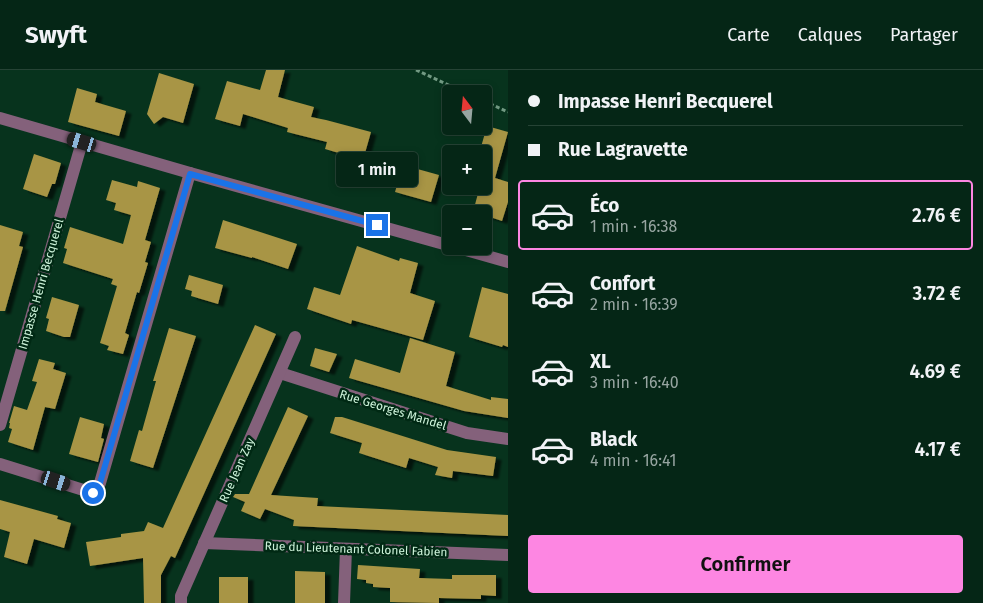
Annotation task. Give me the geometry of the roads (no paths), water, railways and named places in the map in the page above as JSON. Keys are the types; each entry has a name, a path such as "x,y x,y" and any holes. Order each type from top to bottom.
{"street":[{"path":"0,118 190,174 442,243"},
{"name":"Impasse Henri Becquerel","path":"0,425 82,142"},
{"path":"0,464 93,493 100,483 190,174"},
{"path":"484,255 508,262"},
{"name":"Rue Jean Zay","path":"181,603 181,596 296,337"},
{"name":"Rue Georges Mandel","path":"280,373 467,433 508,439"},
{"name":"Rue du Lieutenant Colonel Fabien","path":"204,544 508,555"},
{"path":"344,603 346,549"}]}
